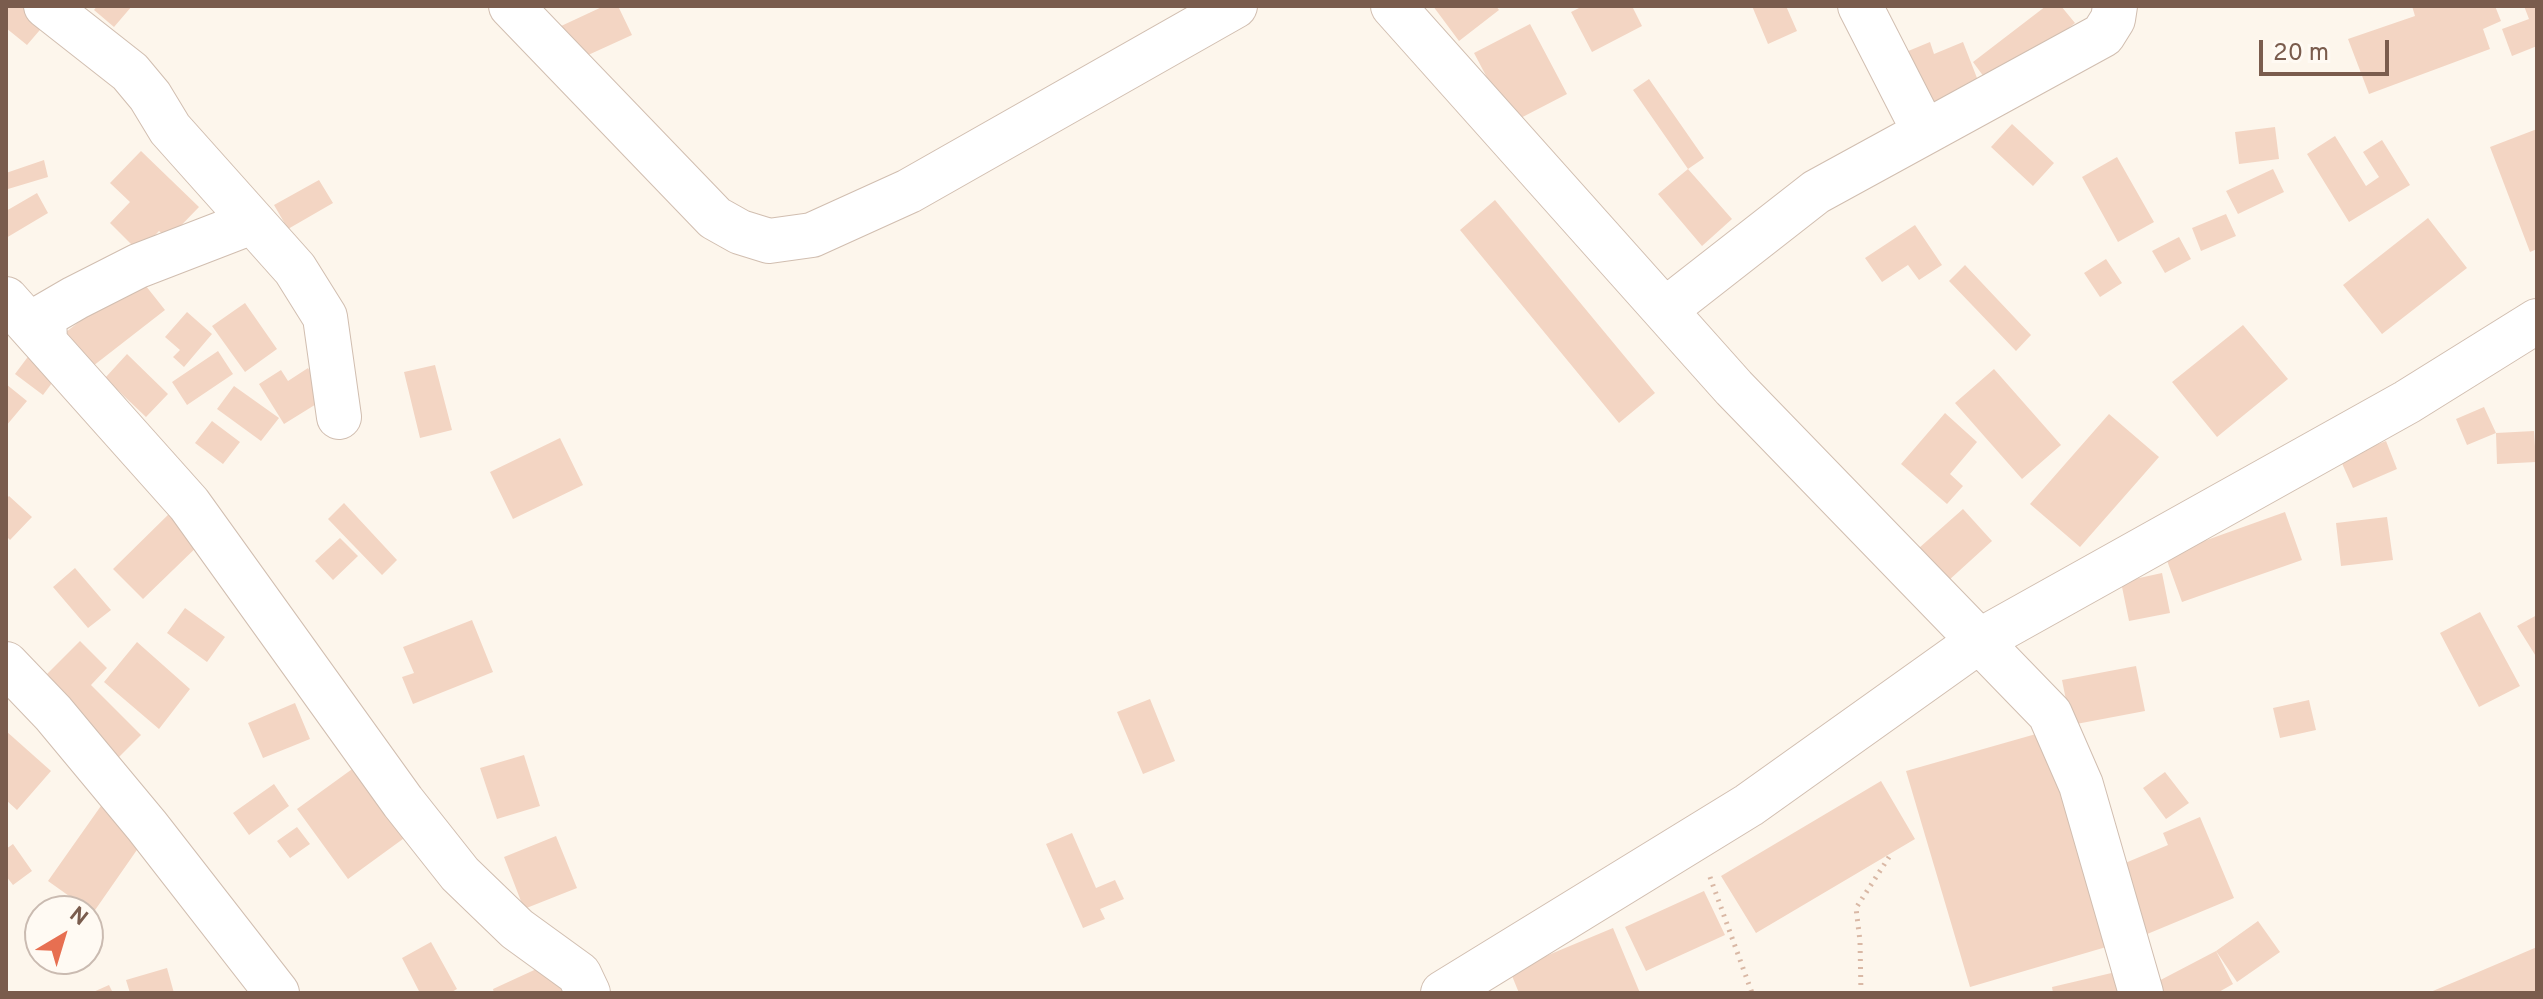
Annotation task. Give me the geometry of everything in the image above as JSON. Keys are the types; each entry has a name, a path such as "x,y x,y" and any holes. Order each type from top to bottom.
{"street":[{"path":"46,6 130,72 150,96 170,129 295,269 325,317 339,417"},
{"path":"511,6 715,218 740,232 769,241 812,235 909,191 1235,6"},
{"path":"1393,6 1734,388 2050,714 2081,785 2141,993"},
{"path":"1860,6 1924,131"},
{"path":"1665,310 1816,192 2103,35 2113,19 2115,6"},
{"path":"45,342 44,316 75,298 138,266 252,222"},
{"path":"6,299 189,504 403,802 460,874 517,929 579,974 588,993"},
{"path":"1443,993 1749,805 1979,641 2407,402 2536,324"},
{"path":"6,664 53,713 138,814 277,993"}],"path":[{"path":"1696,837 1752,993"},
{"path":"1861,993 1856,908 1891,854"}],"building":[{"path":"6,6 24,6 45,24 27,45 6,28"},
{"path":"97,6 132,6 114,27 94,10"},
{"path":"604,6 618,6 632,35 575,61 559,27"},
{"path":"1433,6 1496,6 1499,10 1459,41"},
{"path":"1583,6 1632,6 1642,26 1592,52 1571,12"},
{"path":"1752,6 1786,6 1797,31 1768,44"},
{"path":"2046,6 2061,6 2075,23 1992,88 1973,62"},
{"path":"2412,6 2495,6 2501,21 2483,29 2490,49 2369,94 2348,39 2415,16"},
{"path":"2524,6 2537,6 2537,46 2512,56 2502,29 2529,19"},
{"path":"1530,24 1567,94 1511,123 1474,53"},
{"path":"1930,42 1934,54 1963,42 1984,96 1928,119 1901,54"},
{"path":"1649,79 1704,158 1688,169 1633,90"},
{"path":"2012,124 2054,163 2033,186 1991,147"},
{"path":"2275,127 2279,159 2239,164 2235,132"},
{"path":"2537,129 2537,249 2530,252 2490,147"},
{"path":"2335,136 2366,186 2379,177 2363,152 2382,140 2410,185 2349,222 2307,154"},
{"path":"141,151 199,207 168,239 159,231 139,252 110,223 130,202 110,183"},
{"path":"2117,157 2154,222 2118,242 2082,177"},
{"path":"44,160 48,177 8,189 6,173"},
{"path":"1688,169 1732,219 1702,246 1658,194"},
{"path":"2273,169 2284,192 2238,214 2226,191"},
{"path":"319,180 333,203 288,229 274,205"},
{"path":"37,193 48,213 6,238 6,211"},
{"path":"1495,200 1655,393 1619,423 1460,230"},
{"path":"2226,214 2236,236 2201,251 2192,228"},
{"path":"2428,218 2467,268 2382,334 2343,285"},
{"path":"1915,225 1942,265 1919,280 1908,265 1882,282 1865,258"},
{"path":"2179,237 2191,259 2165,273 2152,251"},
{"path":"2106,259 2122,283 2100,297 2084,273"},
{"path":"1965,265 2031,335 2016,351 1949,281"},
{"path":"138,276 165,310 93,366 66,332"},
{"path":"245,303 277,349 245,372 212,326"},
{"path":"187,312 212,334 184,367 173,357 180,350 165,337"},
{"path":"2243,325 2288,379 2217,437 2172,382"},
{"path":"218,351 233,374 187,405 172,382"},
{"path":"30,354 58,375 43,395 15,374"},
{"path":"127,354 168,394 146,417 105,378"},
{"path":"435,365 452,430 420,438 404,372"},
{"path":"308,368 326,398 284,424 259,384 281,370 288,381"},
{"path":"1994,369 2061,445 2022,479 1955,403"},
{"path":"6,384 27,401 6,426"},
{"path":"234,386 279,418 261,441 217,409"},
{"path":"2484,407 2496,433 2467,445 2456,419"},
{"path":"1945,413 1977,442 1950,474 1963,486 1947,504 1901,464"},
{"path":"2109,414 2159,457 2080,547 2030,504"},
{"path":"212,421 240,442 223,464 195,443"},
{"path":"2534,431 2536,462 2497,464 2496,433"},
{"path":"560,438 583,485 513,519 490,472"},
{"path":"2386,441 2397,469 2353,488 2340,459"},
{"path":"9,496 32,517 10,540 6,536 6,499"},
{"path":"344,503 397,560 382,575 328,519"},
{"path":"174,509 205,539 143,599 113,569"},
{"path":"1963,509 1992,541 1948,581 1919,548"},
{"path":"2285,512 2302,560 2182,602 2165,555"},
{"path":"2387,517 2393,560 2341,566 2336,523"},
{"path":"340,538 358,556 333,580 315,561"},
{"path":"75,568 111,610 88,628 53,587"},
{"path":"2162,573 2170,613 2129,621 2121,582"},
{"path":"185,608 225,637 207,662 167,633"},
{"path":"2480,612 2520,686 2479,707 2440,633"},
{"path":"2537,615 2537,658 2517,626"},
{"path":"472,620 493,672 413,704 402,677 414,673 403,647"},
{"path":"80,641 107,668 91,685 141,735 116,760 38,683"},
{"path":"137,642 190,689 159,729 104,682"},
{"path":"2136,666 2145,711 2071,725 2062,680"},
{"path":"1150,699 1175,761 1143,774 1117,712"},
{"path":"2309,700 2316,730 2280,738 2273,708"},
{"path":"295,703 310,739 263,758 248,723"},
{"path":"2050,730 2113,945 1970,987 1906,771"},
{"path":"6,731 51,771 17,810 6,800"},
{"path":"524,755 540,806 497,819 480,768"},
{"path":"355,767 407,836 348,879 297,809"},
{"path":"2165,772 2189,803 2166,819 2143,788"},
{"path":"1881,781 1915,839 1756,933 1721,876"},
{"path":"274,784 289,806 249,835 233,813"},
{"path":"103,803 148,834 104,897 68,895 48,881"},
{"path":"2200,817 2234,898 2140,937 2111,869 2168,845 2163,833"},
{"path":"297,827 310,844 290,858 277,841"},
{"path":"1072,833 1096,888 1115,880 1124,899 1100,909 1105,919 1083,928 1046,844"},
{"path":"556,836 577,888 524,909 504,857"},
{"path":"13,844 32,871 13,885 6,876 6,849"},
{"path":"1704,891 1725,935 1646,971 1625,927"},
{"path":"2258,921 2280,952 2237,982 2216,951"},
{"path":"1613,928 1640,993 1519,993 1510,971"},
{"path":"431,942 457,989 450,993 420,993 402,958"},
{"path":"2537,947 2537,993 2428,993 2476,973"},
{"path":"2216,951 2233,984 2217,993 2156,993 2151,985"},
{"path":"556,960 571,993 494,993 493,989"},
{"path":"167,968 174,993 130,993 126,980"},
{"path":"2120,971 2125,993 2053,993 2052,987"},
{"path":"109,985 113,993 91,993"}]}
